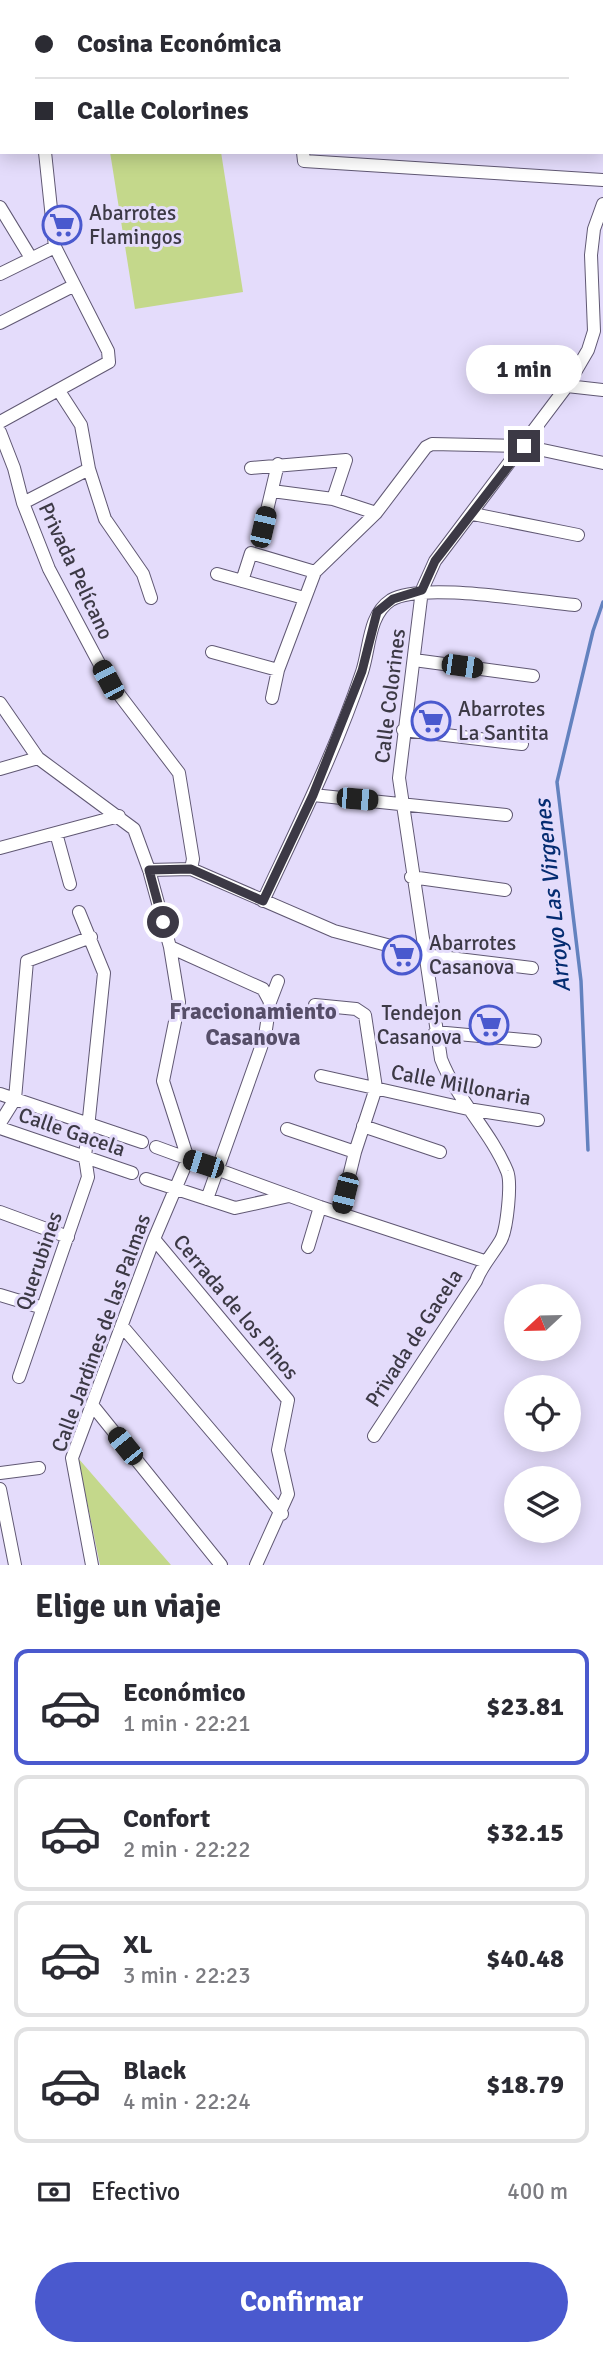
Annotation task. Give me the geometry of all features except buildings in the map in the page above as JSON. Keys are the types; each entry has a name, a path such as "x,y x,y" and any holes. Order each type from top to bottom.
{"street":[{"path":"0,422 109,362 108,351 55,247 45,154"},
{"path":"303,157 603,180"},
{"name":"Calle Colorines","path":"484,1261 502,1239 508,1206 509,1172 449,1080 441,1059 411,877 399,778 404,730 422,590 435,561 567,386 594,331 591,255 594,229 603,204"},
{"path":"0,207 31,258"},
{"path":"0,274 55,247"},
{"path":"0,323 73,286"},
{"path":"567,386 603,390"},
{"path":"59,391 81,425 89,469 105,519 142,574 151,598"},
{"name":"Privada Pelícano","path":"0,432 23,503 49,569 108,680 179,773 193,859 191,869"},
{"path":"272,698 278,670 315,572 376,513 426,447 432,444 524,446 603,464"},
{"path":"251,468 346,460 333,499"},
{"path":"263,527 278,464"},
{"path":"23,503 89,469"},
{"path":"272,491 333,499 376,513"},
{"path":"473,514 578,535"},
{"path":"242,581 251,553 315,572"},
{"path":"217,574 304,598"},
{"path":"263,901 313,795 362,671 377,612 393,599 422,590 575,606"},
{"path":"212,652 278,670"},
{"path":"414,660 533,676"},
{"path":"0,703 38,758 120,816 134,829 149,870 170,947 179,1002 163,1081 188,1159"},
{"path":"404,730 522,744"},
{"path":"0,769 38,758"},
{"path":"313,795 506,815"},
{"path":"0,848 120,816"},
{"path":"56,833 70,884"},
{"path":"149,870 191,869 334,930 425,955 532,968"},
{"path":"411,877 505,890"},
{"name":"Querubines","path":"19,1377 88,1177 85,1157 104,973 79,912"},
{"path":"0,1126 15,1099 27,961 91,937"},
{"path":"170,947 264,989 270,1002"},
{"path":"207,1199 265,1037 270,1002 278,981"},
{"path":"315,1005 356,1009 365,1015 376,1087 355,1152 340,1213"},
{"path":"435,1032 535,1041"},
{"name":"Calle Millonaria","path":"321,1076 468,1109 538,1120"},
{"path":"0,1094 142,1142"},
{"name":"Calle Gacela","path":"0,1126 132,1173"},
{"path":"363,1126 440,1152"},
{"path":"287,1129 355,1152"},
{"path":"156,1147 320,1207 484,1261"},
{"name":"Calle Jardines de las Palmas","path":"92,1565 72,1458 154,1239 188,1159"},
{"name":"Calle Gacela","path":"146,1179 235,1208 289,1196"},
{"path":"309,1247 320,1207"},
{"path":"0,1212 68,1237"},
{"name":"Cerrada de los Pinos","path":"154,1239 288,1400 278,1450 288,1494 282,1514"},
{"name":"Privada de Gacela","path":"374,1436 476,1281 484,1261"},
{"path":"0,1295 43,1308"},
{"path":"122,1326 282,1514 256,1565"},
{"path":"93,1406 220,1565"},
{"path":"0,1473 38,1468"},
{"path":"0,1489 6,1552 15,1565"}],"green space":[{"path":"110,154 221,154 243,292 135,309"},
{"path":"78,1458 171,1565 100,1565"}],"waterway":[{"name":"Arroyo Las Virgenes","path":"588,1150 581,981 557,782 593,631 603,602"}],"place":[{"name":"Abarrotes Flamingos","path":"62,225"},
{"name":"Abarrotes La Santita","path":"431,721"},
{"name":"Abarrotes Casanova","path":"402,955"},
{"name":"Tendejon Casanova","path":"489,1025"}],"district":[{"name":"Fraccionamiento Casanova","path":"253,1024"}],"route":[{"path":"163,922 149,870 178,867 191,869 263,901 313,795 362,671 377,612 393,599 422,590 435,561 524,446"}]}
